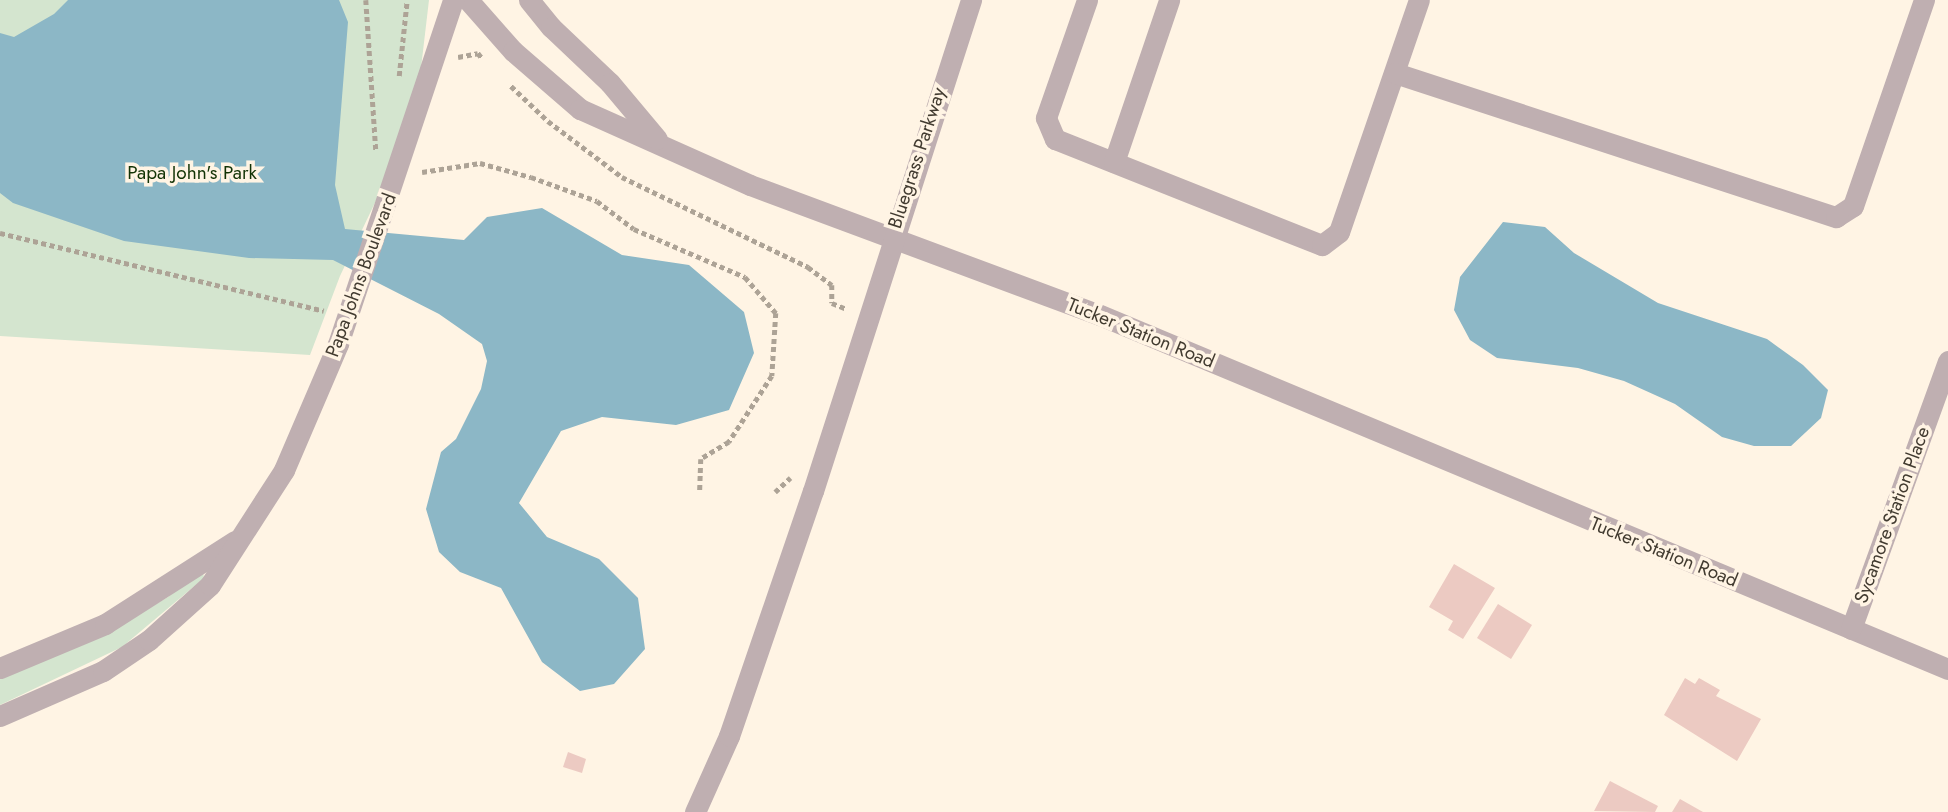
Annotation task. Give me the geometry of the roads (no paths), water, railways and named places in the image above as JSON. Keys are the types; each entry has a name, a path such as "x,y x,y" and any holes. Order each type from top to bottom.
{"street":[{"name":"Papa Johns Boulevard","path":"0,716 103,670 149,640 210,585 284,470 338,344 398,175 453,0"},
{"name":"Bluegrass Parkway","path":"468,0 521,59 580,109 658,141 750,185 893,237 971,0"},
{"name":"Bluegrass Parkway","path":"529,0 551,27 610,83 658,141"},
{"path":"1087,0 1046,118 1055,139 1322,246 1339,232 1419,0"},
{"path":"1114,162 1169,0"},
{"path":"1395,73 1836,217 1853,206 1924,0"},
{"name":"Tucker Station Road","path":"893,237 1100,315 1948,669"},
{"path":"695,812 729,736 809,504 893,237"},
{"name":"Sycamore Station Place","path":"1851,629 1948,361"},
{"name":"Papa Johns Boulevard","path":"0,668 105,624 240,538"}],"water":[{"path":"68,0 339,0 348,22 335,185 345,229 464,240 487,217 542,208 622,255 689,265 744,312 754,353 729,410 676,425 602,417 561,431 519,503 547,537 599,559 638,598 645,649 614,684 580,691 542,662 501,588 460,572 439,552 426,509 441,452 456,439 481,389 487,361 482,344 439,314 333,260 249,258 124,241 13,203 0,193 0,33 14,37 54,14"},
{"path":"1503,222 1545,227 1574,253 1658,303 1767,339 1803,365 1828,390 1821,418 1791,446 1754,446 1722,437 1675,404 1624,381 1578,368 1497,358 1470,340 1454,310 1460,277"}],"park label":[{"name":"Papa John's Park","path":"192,173"}]}
